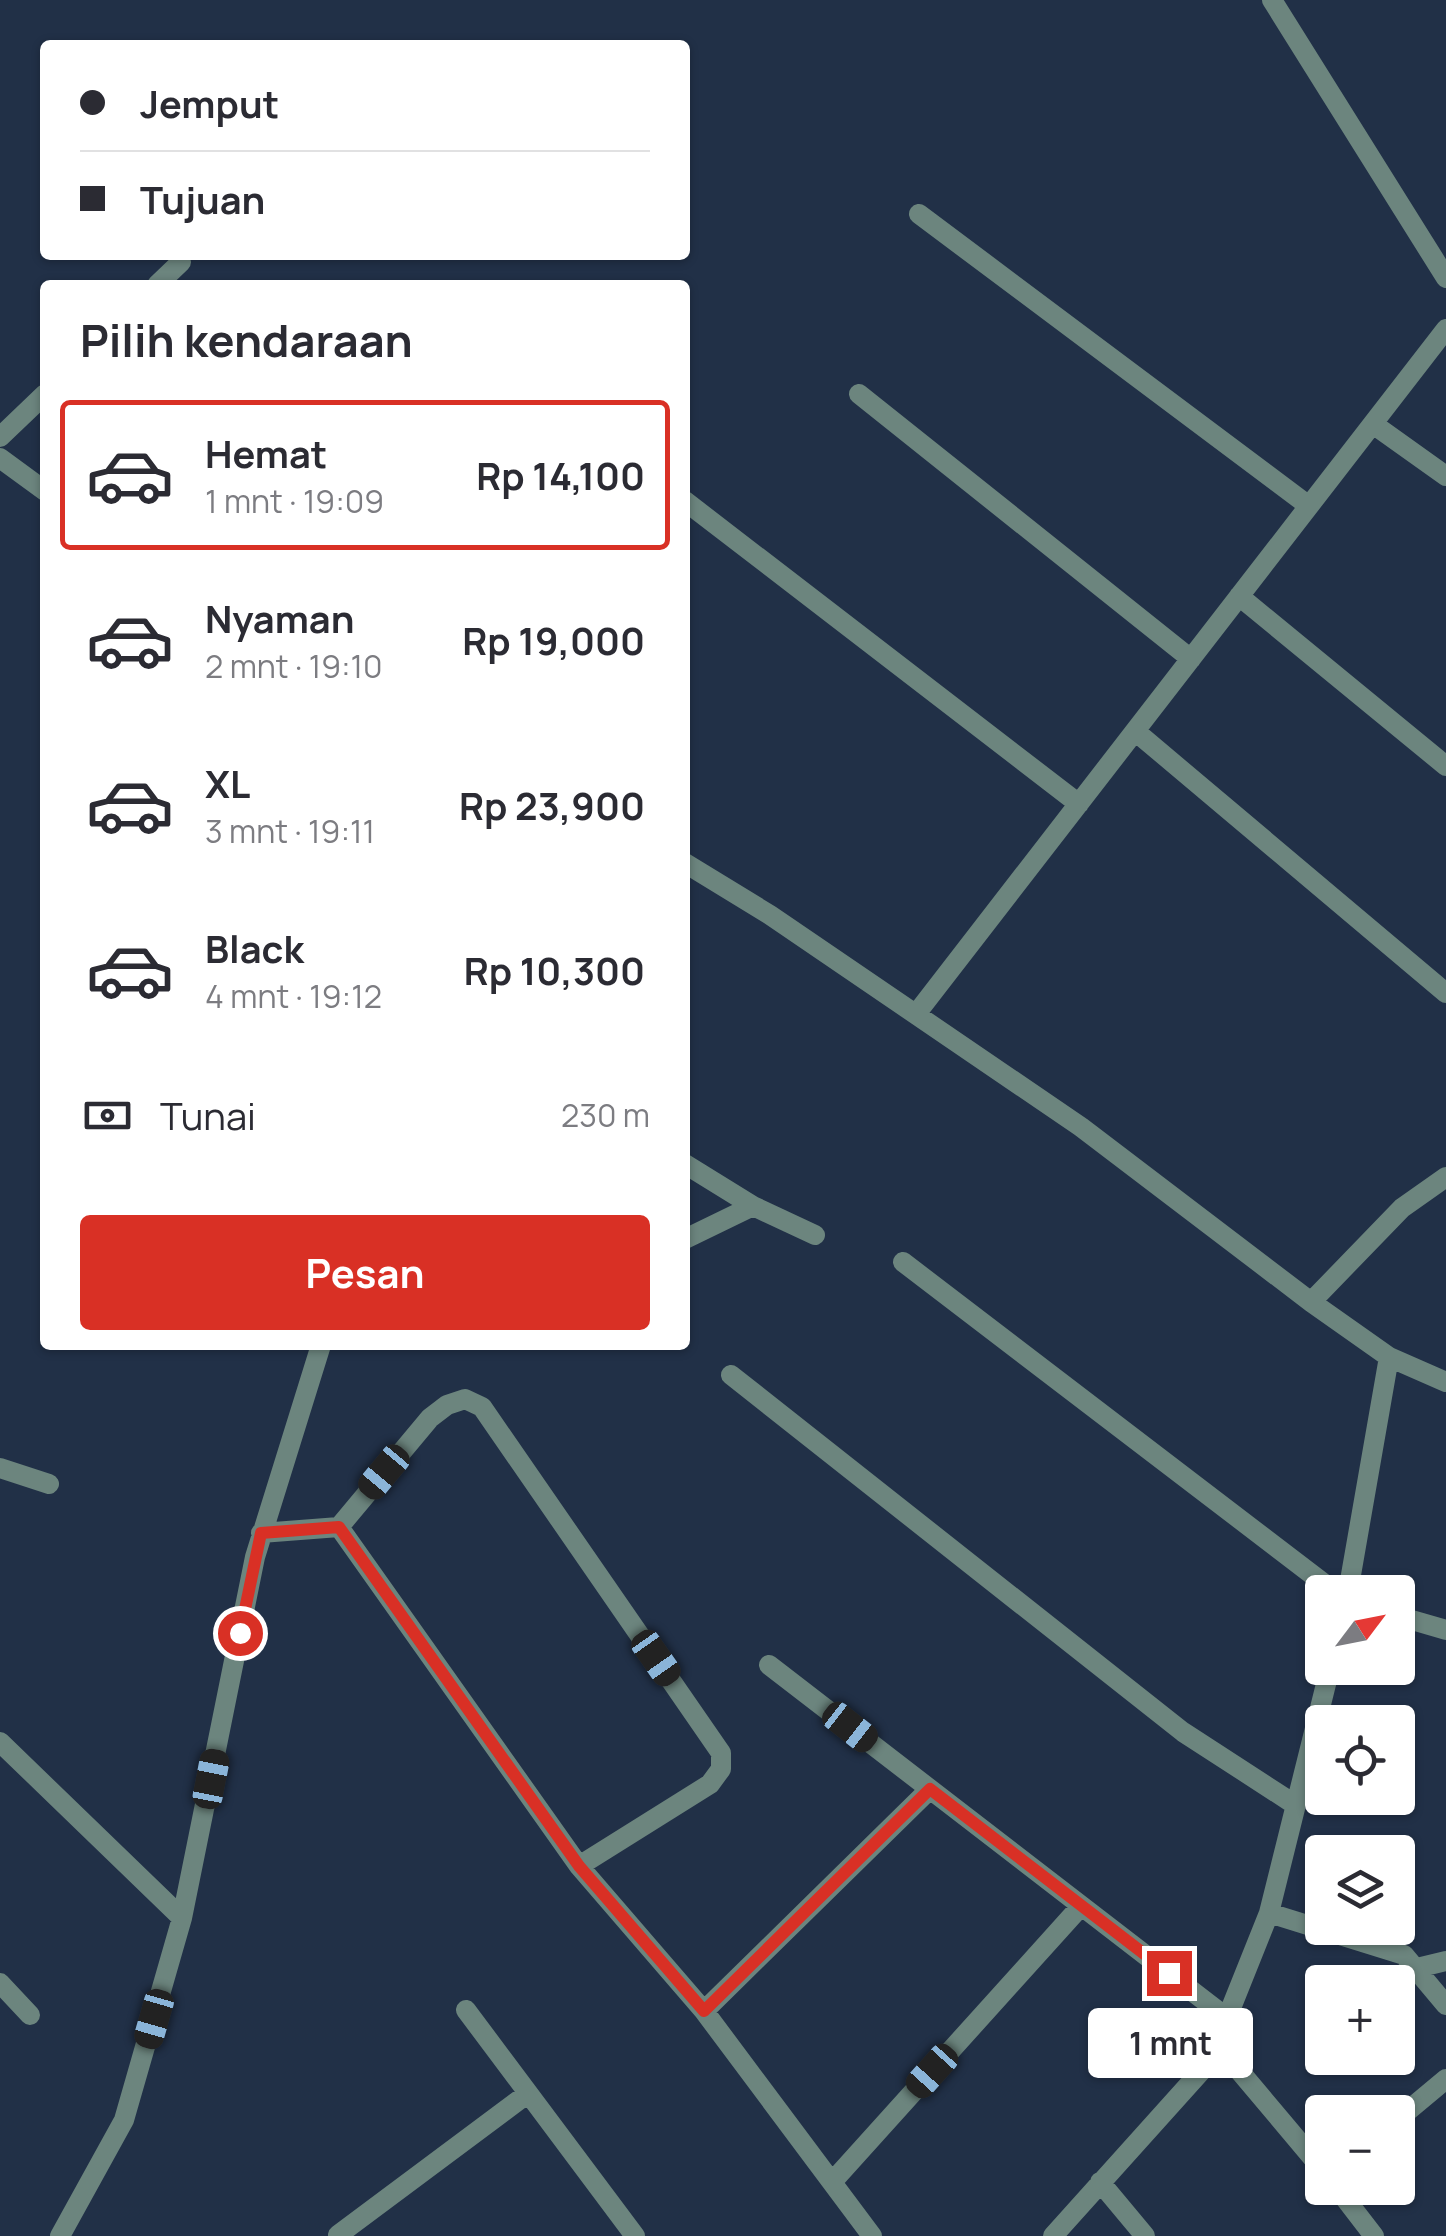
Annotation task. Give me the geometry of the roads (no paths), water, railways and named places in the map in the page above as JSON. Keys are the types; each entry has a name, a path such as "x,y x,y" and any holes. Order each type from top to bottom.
{"street":[{"path":"1272,0 1446,278"},
{"path":"919,214 1309,506"},
{"path":"162,280 181,262"},
{"path":"916,1014 1446,329"},
{"path":"860,394 1191,659"},
{"path":"0,437 40,399"},
{"path":"1372,424 1446,476"},
{"path":"0,458 40,487"},
{"path":"690,505 1079,804"},
{"path":"1239,596 1446,766"},
{"path":"1135,730 1446,993"},
{"path":"690,873 770,915 1081,1128 1311,1302 1389,1356 1446,1382"},
{"path":"690,1167 753,1206 815,1235"},
{"path":"1311,1302 1402,1208 1446,1176"},
{"path":"690,1237 753,1206"},
{"path":"903,1262 1313,1575"},
{"path":"60,2236 124,2120 182,1918 261,1533 319,1350"},
{"path":"1351,1575 1389,1356"},
{"path":"731,1375 1183,1732 1294,1804"},
{"path":"261,1533 339,1527 430,1418 465,1399 482,1407 722,1753 721,1769 710,1784 579,1866"},
{"path":"0,1468 49,1484"},
{"path":"339,1527 579,1866 704,2011 872,2236"},
{"path":"1415,1621 1446,1630"},
{"path":"770,1665 1227,2018"},
{"path":"1052,2236 1221,2049 1227,2018 1269,1913 1326,1685"},
{"path":"0,1742 182,1918"},
{"path":"704,2011 930,1789"},
{"path":"833,2182 1082,1906"},
{"path":"1269,1913 1404,1955 1446,2005"},
{"path":"1417,1968 1446,1961"},
{"path":"0,1984 30,2015"},
{"path":"466,2010 635,2236"},
{"path":"1221,2049 1305,2149"},
{"path":"1415,2105 1446,2079"},
{"path":"338,2236 527,2094"},
{"path":"1100,2182 1144,2236"},
{"path":"1350,2205 1374,2236"}]}
